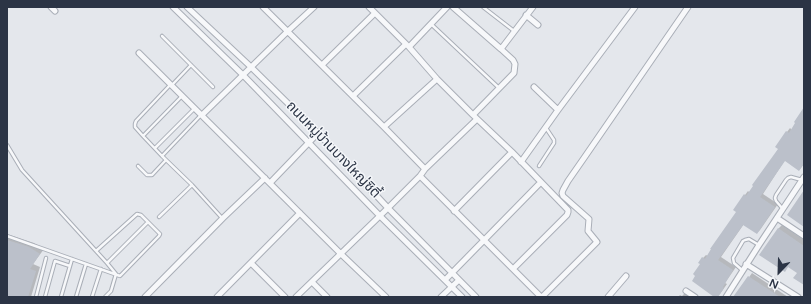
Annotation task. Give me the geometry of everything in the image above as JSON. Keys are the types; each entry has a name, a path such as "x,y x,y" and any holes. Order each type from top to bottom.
{"street":[{"name":"ถนนหมู่บ้านบางใหญ่ซิตี้","path":"173,7 462,297"},
{"name":"ถนนหมู่บ้านบางใหญ่ซิตี้","path":"187,7 318,133 388,208 476,297"},
{"path":"263,7 425,169"},
{"path":"202,115 314,7"},
{"path":"369,7 475,117 512,152 566,208 568,212 567,215 513,269"},
{"path":"353,96 408,46 447,7"},
{"path":"296,297 420,176 514,73 515,64 513,60 454,7"},
{"path":"501,49 533,7"},
{"path":"521,162 635,7"},
{"path":"420,176 541,297 597,242 588,230 589,219 563,196 563,190 688,7"},
{"path":"322,65 375,13"},
{"path":"526,16 538,25"},
{"path":"139,53 386,297"},
{"path":"384,127 438,79"},
{"path":"534,87 558,110"},
{"path":"270,183 318,133"},
{"path":"454,211 512,152"},
{"path":"145,297 265,178"},
{"path":"726,297 742,270 803,179"},
{"path":"445,280 541,182"},
{"path":"217,297 300,213"},
{"path":"777,218 804,236"},
{"path":"251,263 285,297"},
{"path":"746,264 798,297"},
{"path":"608,297 626,276"},
{"path":"441,297 459,280"},
{"path":"312,282 327,297"},
{"path":"686,291 695,297"}],"lane":[{"path":"483,7 514,31"},
{"path":"431,24 500,88"},
{"path":"162,36 213,86"},
{"path":"191,65 136,121 135,127 223,218"},
{"path":"143,136 182,95"},
{"path":"155,148 195,108"},
{"path":"162,156 202,115"},
{"path":"539,166 554,143 554,140 546,128"},
{"path":"7,145 22,170 116,274"},
{"path":"138,166 150,176 166,160"},
{"path":"783,208 775,198 786,180 791,177 803,179"},
{"path":"159,217 192,185"},
{"path":"7,236 120,276 160,234 141,215 137,214 96,251"},
{"path":"107,263 148,222"},
{"path":"742,270 734,263 733,258 743,241 749,239 759,244"},
{"path":"36,297 46,258"},
{"path":"61,297 72,259"},
{"path":"45,297 55,262 70,266"},
{"path":"76,297 86,264"},
{"path":"92,297 101,269"},
{"path":"105,297 111,291 116,274"}],"building":[{"path":"804,107 804,164 799,171 785,161 760,197 775,207 757,234 743,225 718,260 733,270 718,297 714,297 692,281 695,276 693,274 700,264 698,263 702,257 705,259 710,249 736,212 733,210 744,194 746,196 753,186 752,185 778,149 775,147 786,131 789,133"},
{"path":"804,190 804,227 787,215"},
{"path":"778,228 804,246 804,285 793,278 797,273 788,267 785,272 759,255"},
{"path":"7,240 29,247 40,254 30,269 36,271 28,297 7,297"},
{"path":"748,276 780,297 733,297"}]}
